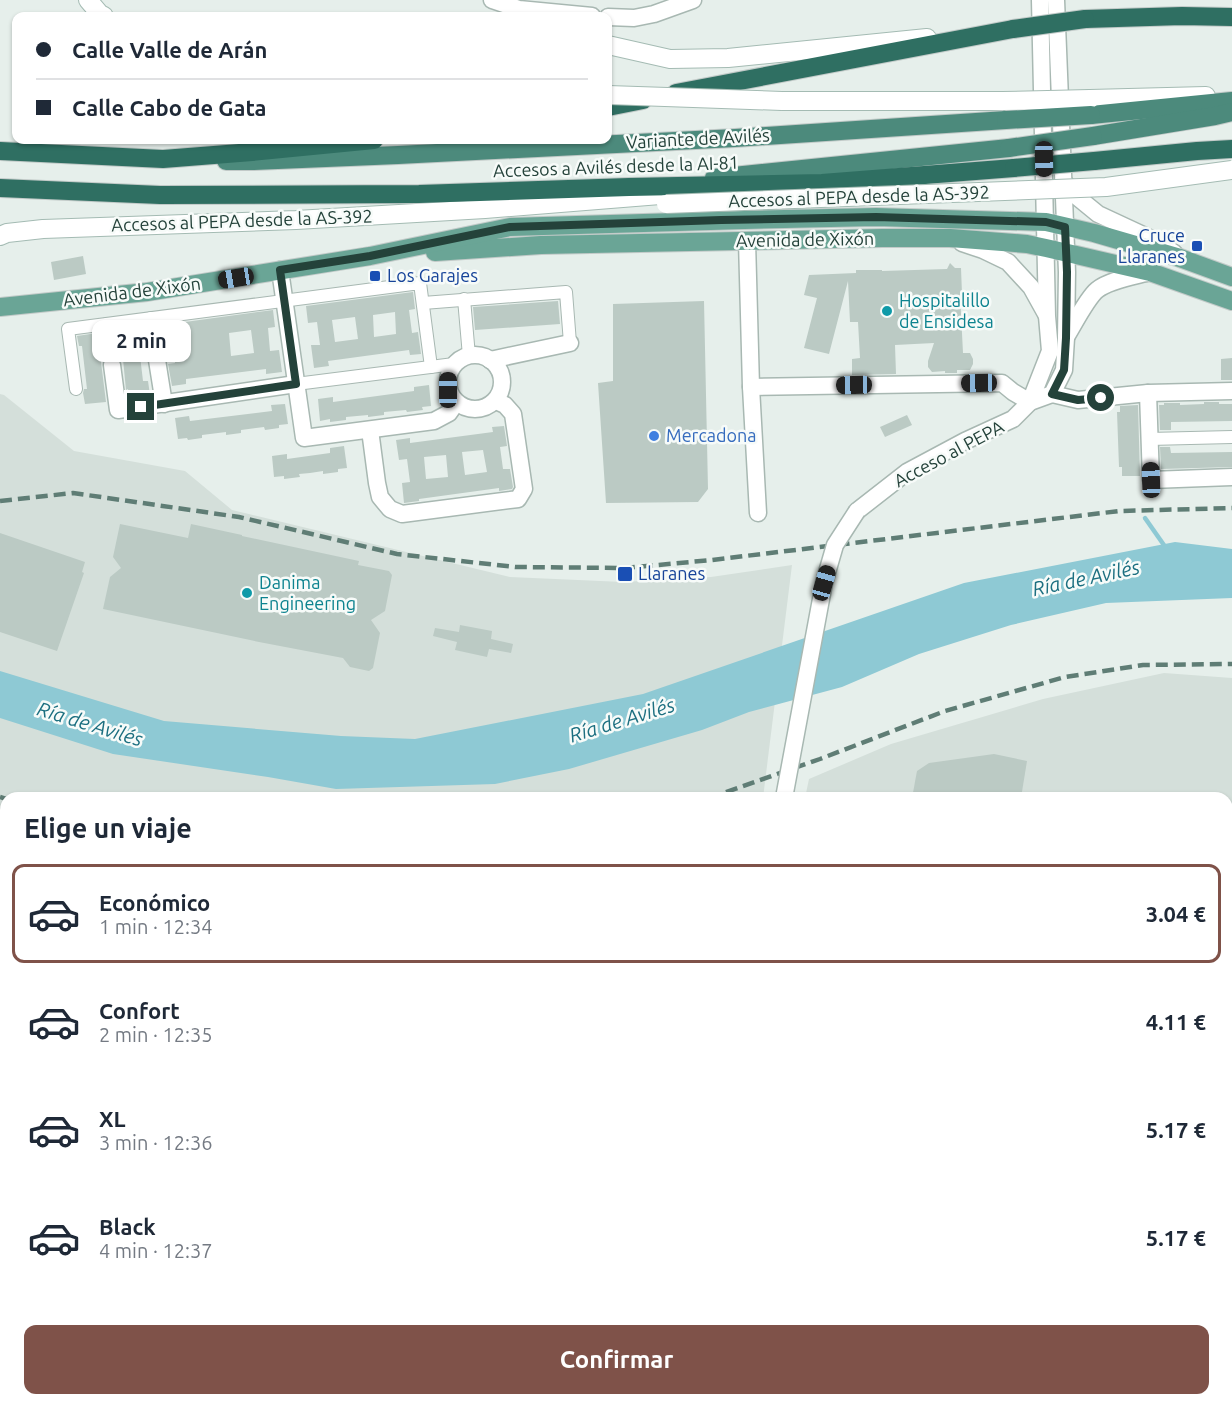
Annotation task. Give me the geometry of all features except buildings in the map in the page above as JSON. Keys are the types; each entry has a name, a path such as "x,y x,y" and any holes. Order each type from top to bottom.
{"highway":[{"path":"612,106 1013,29 1085,19 1232,17"},
{"name":"Variante de Avilés","path":"163,159 253,161 398,156 735,138 1005,110 1232,101"},
{"name":"Variante de Avilés","path":"629,187 1009,147 1093,136 1232,112"},
{"path":"0,151 163,159 333,144"},
{"name":"Accesos a Avilés desde la AI-81","path":"0,188 160,195 296,195 419,194 822,183 1094,161 1197,150 1232,149"}],"main road":[{"path":"88,0 97,12"},
{"path":"612,46 670,59 728,58 1013,29"},
{"path":"612,95 1005,110"},
{"path":"1090,107 1232,96"},
{"name":"Accesos al PEPA desde la AS-392","path":"485,209 1106,187 1232,170"},
{"name":"Accesos al PEPA desde la AS-392","path":"0,236 7,233 43,229 285,221 485,209 822,183"},
{"name":"Avenida de Xixón","path":"0,307 147,292 370,256 510,227 721,220 876,217 1046,222 1094,233 1180,258 1232,277"},
{"name":"Avenida de Xixón","path":"370,256 541,245 950,238 1027,244 1046,248 1150,273 1232,302"}],"street":[{"path":"492,0 519,9 550,12"},
{"path":"752,387 1002,383 1030,402 1050,351 1047,316 1040,0"},
{"path":"1056,0 1067,272 1064,370 1052,394 1078,400 1148,393 1232,391"},
{"path":"612,17 634,18 654,14 685,3"},
{"path":"1063,181 1076,196 1098,214 1156,241 1180,258"},
{"path":"950,238 1008,262 1031,287 1047,316"},
{"path":"747,241 758,513"},
{"path":"280,270 304,438 434,421 449,413 456,403"},
{"path":"1066,338 1096,290 1117,280 1150,273"},
{"path":"76,389 68,329 420,283 431,367"},
{"path":"423,303 566,292 570,343 490,360"},
{"path":"107,324 118,410 431,367 461,360 472,355 490,360 498,368 502,377 502,390 496,400 484,409 468,410 456,403 448,390 448,375 461,360 464,299"},
{"path":"151,318 164,404"},
{"path":"1148,393 1151,480 1232,477"},
{"name":"Acceso al PEPA","path":"785,792 824,583 835,545 857,511 907,472 965,441 1013,420 1030,402 1052,394"},
{"path":"370,430 377,483 381,498 390,509 402,514 518,499 524,489 513,414 505,405 496,400"},
{"path":"1149,439 1232,437"}],"shaded area":[{"path":"0,394 74,451 185,471 232,510 510,577 623,582 711,577 792,565 764,792 0,792"},
{"path":"1164,673 1232,678 1232,792 806,792 809,779 891,744 1043,699"}],"water":[{"name":"Ría de Avilés","path":"1175,542 1232,549 1232,598 1106,603 1011,625 919,654 842,687 749,712 702,730 569,769 495,784 336,789 113,754 0,718 0,671 164,721 341,736 415,739 643,694 964,583"}],"waterway":[{"path":"1145,518 1166,548"}],"railway":[{"path":"0,501 73,493 239,517 397,554 515,567 625,568 712,560 1119,511 1232,508"},
{"path":"726,792 945,711 1065,677 1143,665 1232,664"}],"place":[{"name":"Cruce Llaranes","path":"1197,246"},
{"name":"Los Garajes","path":"375,276"},
{"name":"Hospitalillo de Ensidesa","path":"887,311"},
{"name":"Mercadona","path":"654,436"},
{"name":"Llaranes","path":"625,574"},
{"name":"Danima Engineering","path":"247,593"}],"route":[{"path":"141,407 296,384 280,270 370,256 510,227 876,217 1046,222 1065,227 1067,272 1064,370 1052,394 1078,400 1101,398"}]}
